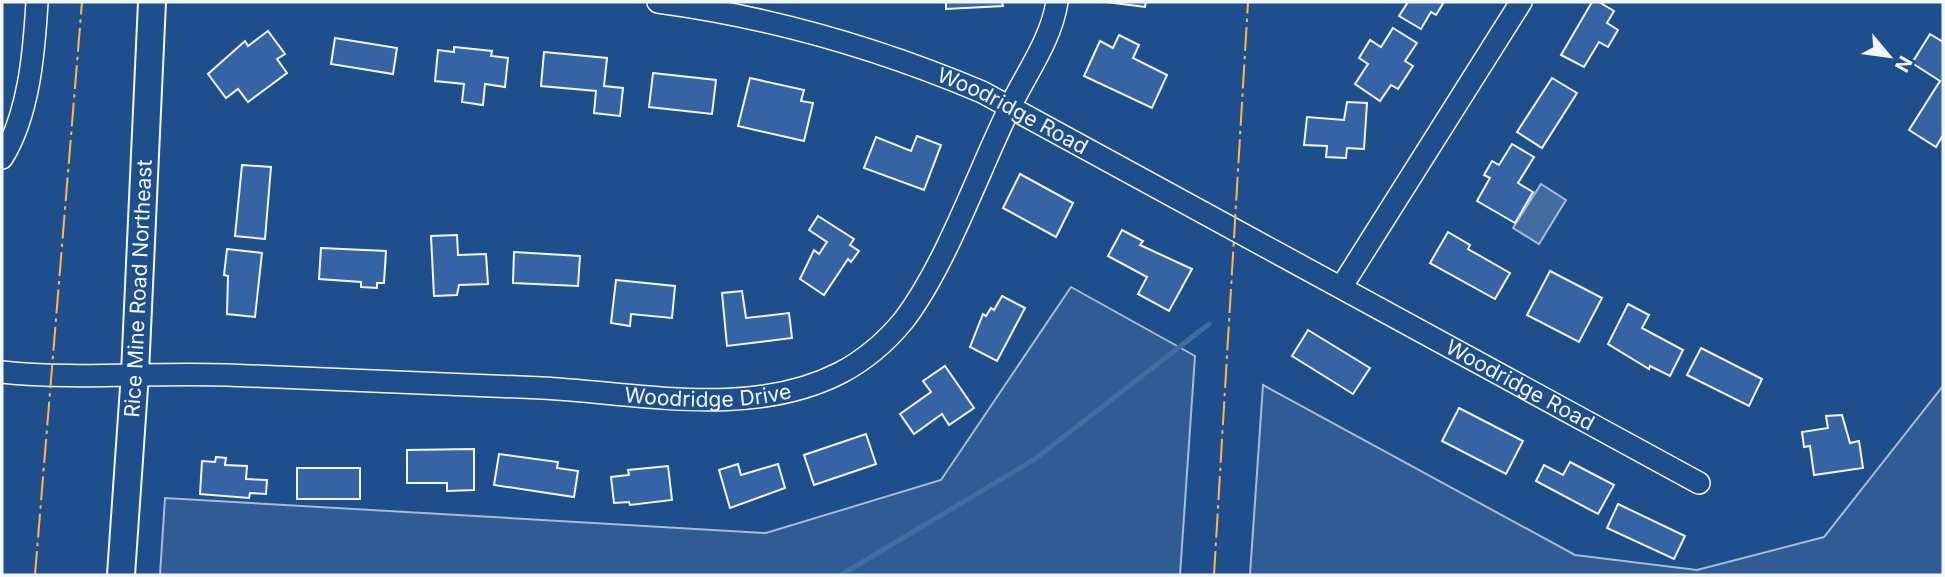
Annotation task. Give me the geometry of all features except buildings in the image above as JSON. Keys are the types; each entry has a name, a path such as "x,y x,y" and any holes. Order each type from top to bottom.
{"main road":[{"name":"Rice Mine Road Northeast","path":"121,575 135,373 152,2"}],"street":[{"path":"2,158 14,139 34,50 37,2"},
{"name":"Woodridge Road","path":"658,2 774,22 837,40 949,78 1011,106 1699,483"},
{"name":"Woodridge Drive","path":"2,372 57,378 135,373 545,388 703,398 750,398 795,390 857,363 875,350 906,317 929,279 1011,106 1050,31 1057,2"},
{"path":"1342,286 1521,2"}],"shaded area":[{"path":"1541,184 1566,200 1539,244 1513,228"},
{"path":"1071,287 1195,356 1180,575 160,575 165,498 766,533 941,480"},
{"path":"1263,385 1575,555 1697,570 1824,537 1943,386 1943,575 1250,575"}],"waterway":[{"path":"841,575 1035,459 1209,324"}],"power":[{"path":"35,575 82,2"},
{"path":"1214,575 1248,2"}]}
